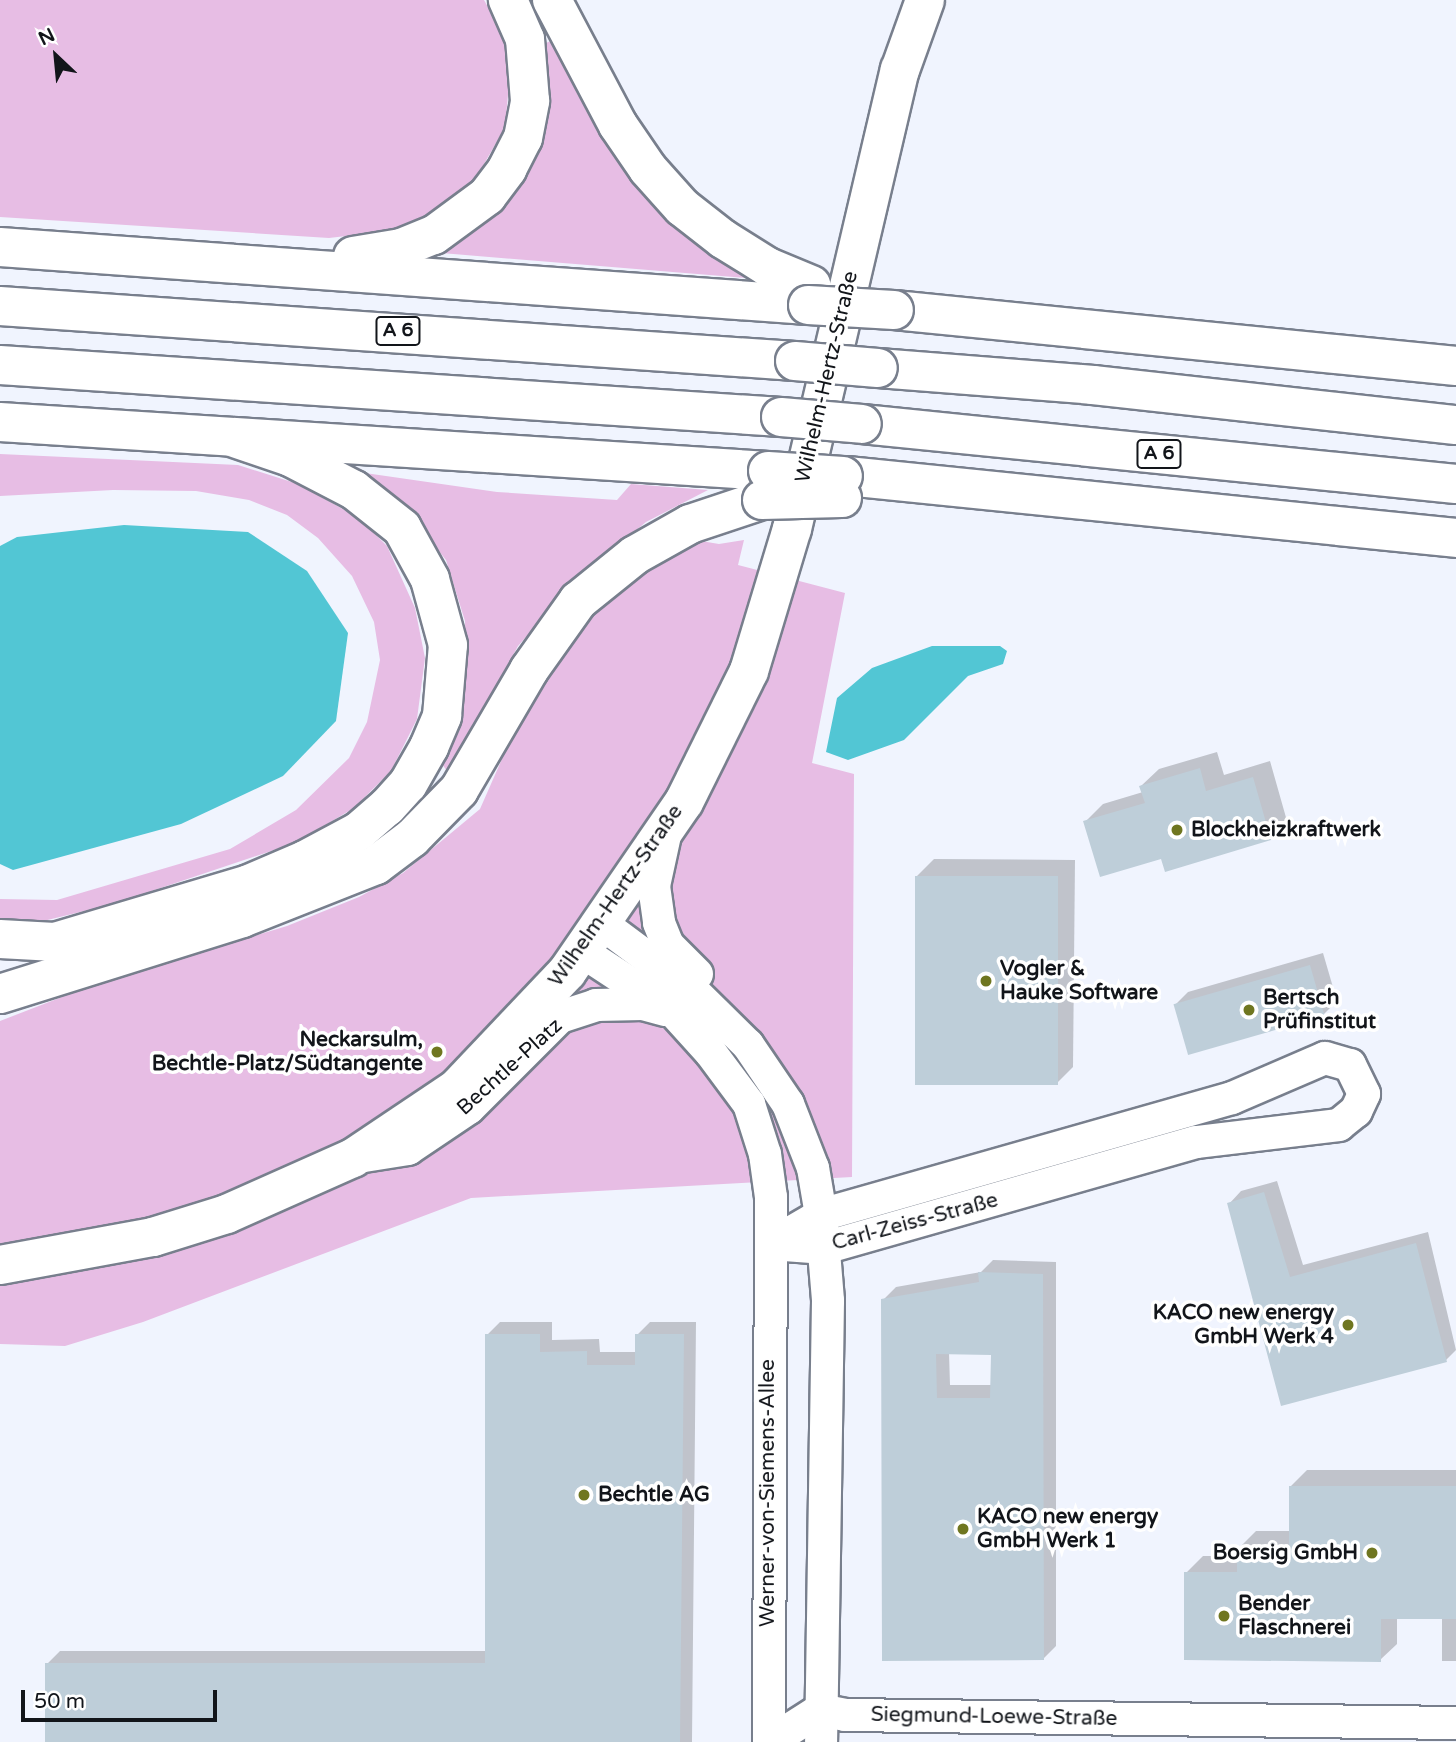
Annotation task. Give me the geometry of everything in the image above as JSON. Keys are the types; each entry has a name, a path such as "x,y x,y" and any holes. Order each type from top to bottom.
{"main road":[{"path":"292,265 401,248 434,235 487,196 523,138 530,101 525,39 508,0"},
{"path":"551,0 618,125 665,188 723,239 809,295"},
{"name":"Wilhelm-Hertz-Straße","path":"0,1265 153,1237 227,1214 353,1158 407,1125 483,1065 591,937 667,828 734,708 772,607 900,70 925,0"},
{"path":"0,247 809,295 894,310 1456,366"},
{"name":"A 6","path":"0,306 795,360 1093,385 1456,425"},
{"name":"A 6","path":"0,365 781,417 1456,484"},
{"path":"0,422 237,439 765,486 912,484 1456,538"},
{"path":"0,939 55,942 249,884 305,860 359,831 387,807 408,784 429,747 442,716 448,645 430,579 402,528 354,490 290,457 237,439"},
{"path":"0,994 242,918 376,865 412,838 459,790 529,670 578,601 635,555 765,486"}],"street":[{"path":"667,828 654,886 668,945 723,994 755,1032 781,1072 788,1104 807,1149 821,1214 828,1301 821,1742"},
{"path":"591,937 695,993 748,1045 788,1104"},
{"path":"591,937 674,1013 749,1104 765,1154 771,1244"},
{"name":"Bechtle-Platz","path":"353,1158 408,1149 459,1115 561,1017 596,1005 643,1004 674,1013"},
{"name":"Carl-Zeiss-Straße","path":"1325,1058 1350,1065 1364,1094 1356,1111 1339,1125 1196,1142 825,1248 771,1244 821,1214 1232,1098 1325,1058"},
{"path":"1188,1111 1196,1142"},
{"name":"Werner-von-Siemens-Allee","path":"770,1742 771,1244"},
{"path":"770,1742 820,1710"},
{"name":"Siegmund-Loewe-Straße","path":"820,1710 845,1715 1229,1731 1456,1723"}],"shaded area":[{"path":"0,0 484,0 502,32 510,73 505,127 474,182 440,214 406,229 329,238 0,217"},
{"path":"553,40 658,208 694,241 746,274 746,278 441,253 495,216 522,182 547,117 546,43"},
{"path":"0,454 238,465 298,484 359,518 387,546 415,608 425,658 417,719 391,771 354,808 295,843 113,904 31,924 0,919 0,899 57,900 230,849 296,810 349,758 367,722 380,660 374,622 352,576 318,538 287,515 249,500 196,491 113,490 0,496"},
{"path":"365,473 497,492 617,500 631,484 708,490 646,522 576,580 518,646 449,774 442,764 466,684 465,621 446,560 405,508"},
{"path":"700,535 701,541 719,544 744,540 738,565 845,593 812,763 854,774 852,1177 471,1198 143,1322 65,1346 0,1344 0,1021 93,985 287,926 359,897 403,873 480,809 509,743 554,660 594,611 637,574"}],"water":[{"path":"124,525 248,532 307,571 348,633 336,721 283,776 181,824 13,870 0,864 0,546 17,537"},
{"path":"932,646 1000,646 1007,651 1003,664 968,676 904,740 848,760 826,752 837,698 872,668"}],"building":[{"name":"Blockheizkraftwerk","path":"1200,768 1206,791 1253,777 1271,840 1165,872 1161,859 1100,877 1083,821 1145,803 1139,786"},
{"name":"Vogler & Hauke Software","path":"915,876 1058,876 1058,1085 915,1085"},
{"name":"Bertsch Prüfinstitut","path":"1310,965 1325,1016 1188,1055 1174,1004"},
{"name":"KACO new energy GmbH Werk 4","path":"1264,1192 1290,1277 1416,1243 1447,1362 1281,1406 1227,1203"},
{"name":"KACO new energy GmbH Werk 1","path":"978,1272 1043,1274 1044,1660 882,1661 881,1299 979,1282","holes":["936,1354 991,1355 990,1398 937,1398"]},
{"name":"Bechtle AG","path":"485,1334 540,1334 540,1352 587,1351 587,1365 635,1365 635,1334 684,1334 680,1742 45,1742 45,1663 485,1663"},
{"name":"Boersig GmbH","path":"1289,1486 1456,1486 1456,1619 1381,1619 1381,1662 1184,1660 1184,1572 1237,1572 1237,1548 1289,1547"}],"place":[{"name":"Blockheizkraftwerk","path":"1177,830"},
{"name":"Vogler & Hauke Software","path":"986,981"},
{"name":"Bertsch Prüfinstitut","path":"1249,1010"},
{"name":"Neckarsulm, Bechtle-Platz/Südtangente","path":"437,1052"},
{"name":"KACO new energy GmbH Werk 4","path":"1348,1325"},
{"name":"Bechtle AG","path":"584,1495"},
{"name":"KACO new energy GmbH Werk 1","path":"963,1529"},
{"name":"Boersig GmbH","path":"1372,1553"},
{"name":"Bender Flaschnerei","path":"1224,1616"}]}
